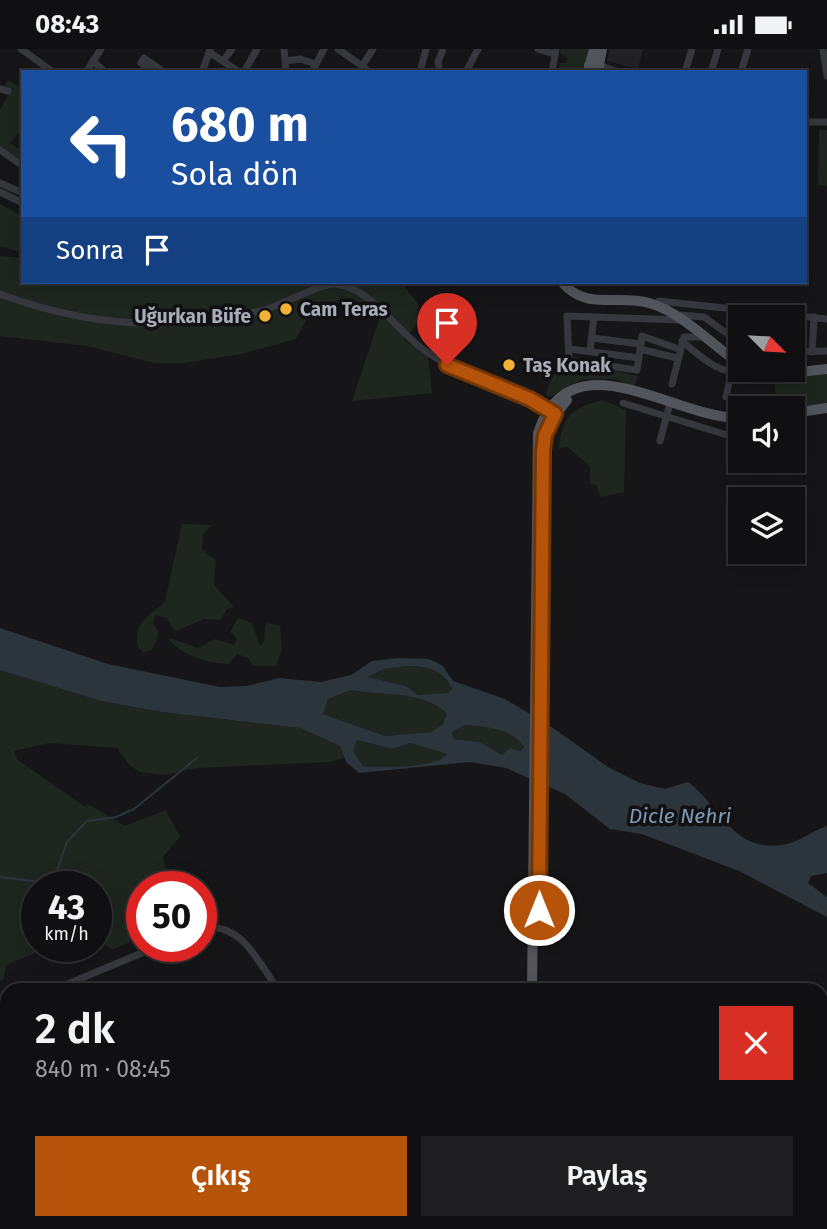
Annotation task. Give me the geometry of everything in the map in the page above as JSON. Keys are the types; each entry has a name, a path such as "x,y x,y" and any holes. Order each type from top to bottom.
{"main road":[{"path":"592,69 594,49"},
{"path":"592,69 602,49"},
{"path":"564,284 570,291 587,299 647,302 681,318 728,350"},
{"path":"571,284 584,293 643,296 659,301 728,355"},
{"path":"805,368 827,366"},
{"path":"805,371 827,366"},
{"path":"535,983 540,511 538,433 570,390 596,384 728,417"},
{"path":"552,411 572,396 594,388 668,412 728,420"},
{"path":"805,413 827,408"},
{"path":"805,415 827,414"}],"street":[{"path":"21,49 50,70"},
{"path":"87,70 102,49"},
{"path":"223,61 232,49"},
{"path":"242,70 257,49"},
{"path":"284,49 286,70"},
{"path":"286,61 300,59 314,68 324,49"},
{"path":"338,49 367,70"},
{"path":"362,66 373,49"},
{"path":"440,70 438,62 443,49"},
{"path":"538,49 555,52 552,70"},
{"path":"686,70 692,49"},
{"path":"712,70 718,49"},
{"path":"742,70 748,49"},
{"path":"823,49 827,76"},
{"path":"203,70 210,50 238,70"},
{"path":"420,70 423,50"},
{"path":"467,70 474,50"},
{"path":"150,70 141,63 142,59 161,70"},
{"path":"93,61 103,70"},
{"path":"807,122 827,122"},
{"path":"0,150 21,165"},
{"path":"0,183 21,192"},
{"path":"0,192 21,202"},
{"path":"0,295 102,322 191,324 274,308 324,284 338,284 368,300 397,328 447,365 552,411"},
{"path":"659,301 728,311"},
{"path":"679,349 642,336 637,370 569,360 567,316 704,317 728,334"},
{"path":"590,351 594,317"},
{"path":"805,317 827,319"},
{"path":"812,352 814,317"},
{"path":"672,384 684,337 703,337"},
{"path":"592,338 677,358"},
{"path":"682,341 706,362 728,372"},
{"path":"570,349 640,350"},
{"path":"805,352 827,351"},
{"path":"726,397 728,382"},
{"path":"623,403 668,412 728,434"},
{"path":"660,441 668,412"},
{"path":"217,925 230,930 251,951 271,983"},
{"path":"70,983 126,960"}],"shaded area":[{"path":"561,49 589,49 584,70 559,70 559,63 566,63 568,59 560,53"},
{"path":"610,49 643,49 638,69 607,61"},
{"path":"8,80 21,88 21,130 10,143 21,150 21,161 0,146 0,110 10,92 3,88"},
{"path":"819,130 827,130 827,186 818,185"},
{"path":"0,204 21,215 21,252 0,246"},
{"path":"0,256 21,258 21,284 403,284 419,305 416,326 403,339 428,356 432,393 352,401 379,320 348,305 308,317 296,339 241,354 184,363 154,363 87,346 0,336"},
{"path":"565,366 606,369 638,376 634,388 616,379 583,379 549,397 546,394 553,375"},
{"path":"827,374 827,404 805,406 805,396 776,396 774,382 805,382 805,376"},
{"path":"602,400 626,410 624,492 601,497 596,485 590,484 590,466 567,447 559,449 562,429 570,415"},
{"path":"182,524 212,525 203,534 202,550 216,561 214,585 234,607 227,609 220,620 205,619 175,631 167,618 156,615 153,623 159,633 152,650 143,652 138,647 138,631 144,619 165,601"},
{"path":"238,618 252,623 260,646 264,642 265,626 268,623 280,626 282,649 276,666 253,666 248,658 237,654 229,664 205,660 181,650 169,640 170,638 198,648 215,639 234,645 237,638 230,632"},
{"path":"406,666 439,673 452,689 448,693 418,695 406,686 368,677 384,669"},
{"path":"0,670 101,701 162,712 300,728 340,746 344,758 329,762 197,768 164,775 140,772 129,765 117,748 49,743 14,751 18,760 84,806 90,805 125,826 166,810 180,837 163,857 166,871 126,871 126,944 112,950 112,871 21,871 21,959 6,965 4,979 0,981"},
{"path":"351,690 415,697 438,706 447,714 443,724 431,732 385,736 323,714 328,699"},
{"path":"465,725 505,732 524,747 521,751 510,748 502,755 480,742 454,739 452,732"},
{"path":"357,740 392,749 410,743 447,754 442,759 421,764 395,767 363,766 353,751"}],"water":[{"name":"Dicle Nehri","path":"0,628 108,664 220,687 247,686 279,678 321,682 351,675 372,661 428,659 442,665 453,681 505,699 556,730 608,767 640,783 665,789 688,782 728,825 750,841 765,845 782,845 827,826 827,873 811,876 808,883 827,897 827,917 739,871 642,834 610,829 565,794 506,768 470,762 359,773 346,762 340,746 300,728 162,712 101,701 0,670","holes":["406,666 427,668 444,677 452,689 448,693 418,695 406,686 368,677 384,669","351,690 402,695 427,701 447,714 443,724 431,732 385,736 323,714 328,699","465,725 489,728 505,732 524,747 521,751 510,748 502,755 480,742 454,739 452,732","357,740 392,749 410,743 447,754 442,759 421,764 371,767 363,766 353,751"]}],"waterway":[{"path":"0,877 48,883 54,879 67,842 87,821 116,817 134,809 197,758"}],"place":[{"name":"Cam Teras","path":"286,309"},
{"name":"Uğurkan Büfe","path":"265,316"},
{"name":"Taş Konak","path":"509,365"}],"route":[{"path":"447,365 472,378 530,399 555,414 545,435 543,451 538,753 539,910"}]}
